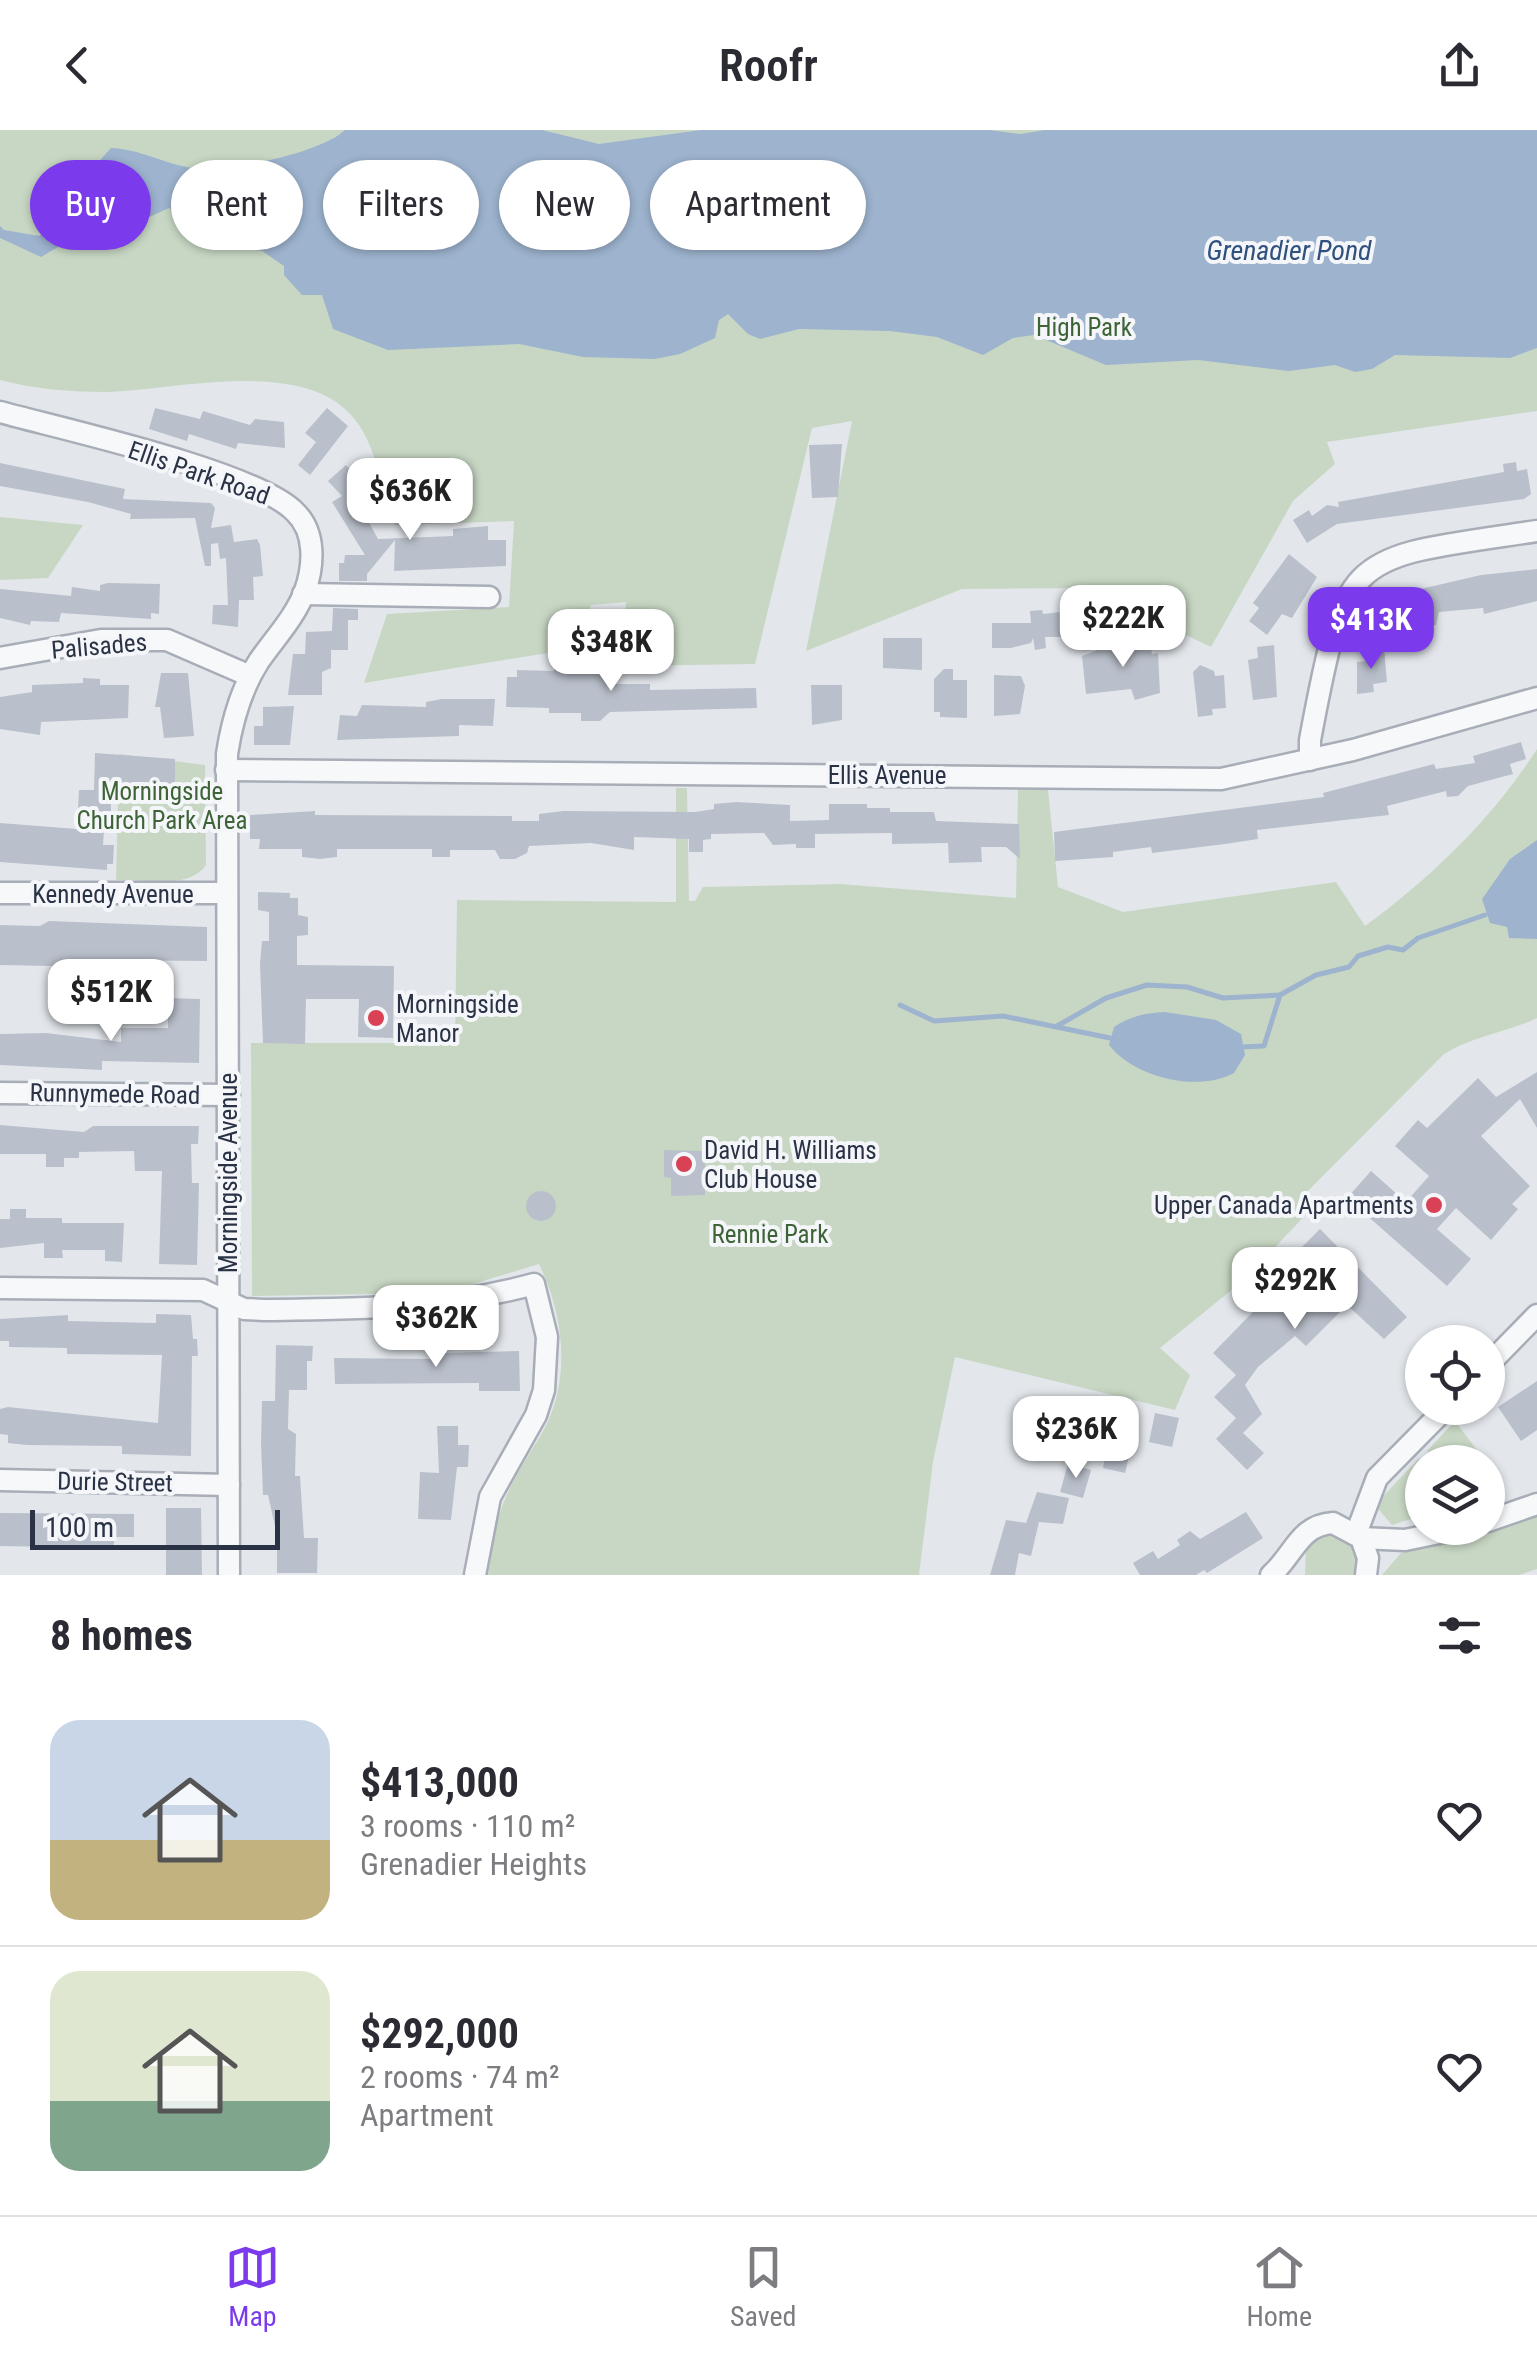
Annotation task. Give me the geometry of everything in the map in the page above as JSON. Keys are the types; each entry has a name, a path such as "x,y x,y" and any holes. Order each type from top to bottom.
{"street":[{"name":"Ellis Park Road","path":"0,412 245,482 280,500 300,518 311,542 310,574 304,594 250,676 231,724 226,770"},
{"path":"1310,760 1310,740 1336,620 1358,579 1381,561 1409,549 1537,530"},
{"path":"304,594 489,597"},
{"name":"Palisades","path":"0,658 101,640 168,640 250,676"},
{"name":"Ellis Avenue","path":"226,770 1170,781 1232,777 1310,760 1537,698"},
{"name":"Morningside Avenue","path":"226,770 230,1575"},
{"name":"Kennedy Avenue","path":"0,893 225,893"},
{"name":"Runnymede Road","path":"0,1093 230,1095"},
{"path":"0,1288 203,1290 244,1308 264,1310 407,1308 459,1302 534,1284 547,1337 544,1390 536,1415 490,1497 474,1575"},
{"path":"1505,1347 1537,1314"},
{"path":"1333,1523 1360,1485 1376,1478 1429,1425"},
{"path":"1376,1478 1358,1536 1367,1572 1405,1540"},
{"name":"Durie Street","path":"0,1480 229,1485"},
{"path":"1505,1515 1537,1504"},
{"path":"1271,1575 1312,1527 1333,1523 1358,1536 1405,1540"},
{"path":"1293,1550 1294,1575"}],"green space":[{"name":"High Park","path":"0,130 1537,130 1537,411 1327,442 1335,464 1293,501 1211,647 1086,588 962,589 806,651 852,421 812,428 755,664 623,666 626,602 591,605 578,648 364,683 387,614 509,607 514,521 395,525 359,425 337,403 309,389 241,381 93,392 0,380"},
{"path":"0,517 83,525 48,578 0,580"},
{"name":"Rennie Park","path":"1537,749 1537,1018 1444,1054 1305,1194 1315,1205 1244,1280 1160,1348 1190,1375 1175,1410 955,1357 933,1462 919,1575 488,1575 502,1507 552,1413 558,1392 559,1326 539,1264 444,1293 252,1296 251,1043 455,1043 457,900 676,902 676,788 687,788 689,901 695,901 703,887 840,884 1016,898 1018,789 1048,790 1058,887 1123,912 1336,882 1365,926 1459,845 1501,799"},
{"name":"Morningside Church Park Area","path":"119,754 205,765 206,865 198,873 177,880 116,880"},
{"path":"1451,1425 1458,1425 1473,1445 1433,1445"},
{"path":"1405,1473 1405,1521 1392,1525 1375,1505"},
{"path":"1537,1516 1537,1569 1519,1575 1382,1575 1401,1553 1430,1545 1505,1545 1505,1525"},
{"path":"1333,1534 1354,1548 1358,1560 1354,1575 1305,1575 1306,1548 1315,1539"}],"water":[{"name":"Grenadier Pond","path":"345,130 542,130 599,144 701,130 989,130 1021,134 1045,130 1537,130 1537,348 1510,358 1395,355 1372,369 1355,372 1335,365 1289,371 1198,360 1106,365 1034,335 1013,338 983,355 937,337 890,331 799,329 760,339 748,334 728,314 719,320 715,338 680,354 655,359 583,357 519,344 388,350 333,329 322,295 302,295 284,275 284,266 254,250 303,250 303,160 269,160 332,139"},
{"name":"Grenadier Pond","path":"111,148 171,162 171,210 151,216 151,160 100,160"},
{"name":"Grenadier Pond","path":"0,226 30,234 30,250 53,250 41,257 0,238"},
{"path":"1537,840 1537,939 1509,938 1507,927 1490,923 1482,899 1510,859"},
{"path":"1165,1012 1216,1020 1241,1034 1245,1055 1234,1073 1202,1082 1167,1078 1134,1066 1109,1045 1114,1027 1120,1023"}],"building":[{"path":"155,408 200,419 203,411 250,425 255,419 284,422 285,448 238,443 236,449 189,434 187,441 149,429"},
{"path":"327,408 348,426 310,475 298,465 316,442 305,433"},
{"path":"842,444 838,497 812,498 809,445"},
{"path":"1516,462 1517,471 1527,469 1531,494 1524,499 1337,524 1307,543 1293,520 1309,510 1312,516 1327,505 1339,507 1338,502 1504,472 1503,464"},
{"path":"0,463 125,489 123,499 211,503 215,508 211,528 231,525 234,542 257,539 260,545 263,576 253,577 254,600 239,600 238,627 212,624 213,605 228,605 226,558 220,559 218,543 211,544 211,566 205,566 195,518 130,519 131,514 88,502 0,486"},
{"path":"346,465 357,478 349,486 378,539 453,536 453,529 488,526 488,540 506,540 506,566 394,571 395,540 367,574 367,581 339,581 339,563 344,563 345,555 365,555 332,502 342,496 328,481"},
{"path":"1289,554 1317,577 1292,618 1282,614 1267,635 1249,621 1259,608 1253,603"},
{"path":"1537,569 1537,601 1484,614 1483,608 1439,612 1436,625 1413,628 1415,642 1383,648 1379,614 1414,607 1412,591 1481,575"},
{"path":"160,584 159,614 151,613 151,619 61,613 59,622 31,621 30,625 0,618 0,589 71,596 72,587 100,591 100,585"},
{"path":"333,608 358,609 358,620 348,620 348,650 331,650 331,668 322,672 322,695 288,695 293,654 305,654 306,632 332,631"},
{"path":"1042,610 1043,614 1069,611 1072,637 1045,637 1046,648 1035,650 1033,638 1031,643 1011,648 992,648 992,623 1031,623 1030,611"},
{"path":"1149,637 1152,654 1158,653 1160,693 1135,700 1131,689 1086,694 1082,656 1098,650 1134,651 1132,639"},
{"path":"883,638 922,638 922,670 883,668"},
{"path":"1274,645 1277,697 1253,700 1248,660 1258,658 1257,647"},
{"path":"1384,649 1387,682 1373,684 1374,692 1357,694 1357,662 1369,661 1368,651"},
{"path":"554,661 606,666 606,674 615,674 615,684 650,684 650,690 756,688 757,708 610,712 600,721 581,721 581,713 506,707 507,677 517,677 517,670 554,671"},
{"path":"1200,665 1214,671 1215,676 1224,675 1226,708 1212,709 1213,715 1198,717 1193,672"},
{"path":"944,669 953,669 953,680 967,680 967,718 940,717 940,712 934,712 934,679"},
{"path":"161,673 188,673 194,736 164,738 160,707 155,707"},
{"path":"994,675 1021,676 1025,686 1020,714 994,716"},
{"path":"83,678 100,679 100,685 129,685 128,718 41,722 40,735 0,729 0,697 32,692 32,685 83,683"},
{"path":"811,685 842,685 842,720 812,725"},
{"path":"495,699 493,726 459,725 459,736 337,740 340,715 357,716 362,705 426,707 426,702"},
{"path":"294,706 290,745 254,745 254,726 263,726 263,707"},
{"path":"1521,742 1526,759 1510,764 1513,774 1468,786 1458,796 1447,797 1446,791 1387,806 1389,815 1257,830 1258,839 1225,844 1152,853 1151,847 1113,852 1113,857 1055,861 1054,832 1324,797 1323,793 1434,764 1436,769 1475,763 1473,756"},
{"path":"95,753 175,759 175,793 126,793 125,803 111,803 111,813 105,813 103,845 114,845 113,864 107,864 107,870 0,862 0,823 77,829 79,790 94,790"},
{"path":"714,804 790,805 790,821 829,820 829,804 867,804 867,808 890,808 890,812 934,812 936,821 1019,824 1020,859 1006,847 981,847 982,862 949,863 948,843 892,844 892,833 815,834 815,848 773,845 764,833 711,834 711,839 703,840 703,852 689,852 689,839 634,837 634,850 591,843 529,846 527,853 515,859 500,859 495,850 450,850 450,857 432,857 432,849 337,849 337,857 320,859 302,857 302,849 259,849 260,839 250,839 250,815 315,811 315,815 512,816 512,821 539,821 539,814 563,811 695,812 714,809"},
{"path":"258,892 290,893 290,898 298,898 298,915 308,917 308,935 297,936 297,965 394,966 393,1038 358,1037 359,999 306,999 305,1044 263,1043 260,964 262,941 269,941 269,912 258,910"},
{"path":"49,921 207,927 207,961 101,960 101,967 0,965 0,925 40,926"},
{"path":"168,998 200,999 199,1063 102,1061 102,1070 0,1065 0,1034 46,1033 121,1042 121,1028 168,1028"},
{"name":"Upper Canada Apartments","path":"1537,1072 1537,1128 1520,1099 1481,1136 1530,1186 1512,1204 1518,1209 1491,1240 1456,1208 1437,1229 1471,1259 1447,1286 1347,1198 1371,1171 1406,1202 1429,1176 1395,1146 1418,1120 1427,1128 1478,1078 1496,1097"},
{"path":"0,1125 84,1132 93,1126 199,1126 198,1144 191,1144 192,1183 199,1183 197,1265 159,1264 162,1171 135,1171 134,1151 79,1152 79,1158 64,1158 64,1167 46,1167 46,1154 0,1154"},
{"name":"David H. Williams Club House","path":"664,1150 705,1151 705,1195 671,1196 671,1178 664,1177"},
{"path":"541,1191 552,1195 556,1206 552,1217 541,1221 530,1217 526,1206 530,1195"},
{"path":"10,1209 26,1209 26,1218 62,1218 62,1223 124,1223 122,1262 105,1261 105,1250 62,1250 63,1258 44,1258 44,1243 0,1248 0,1219 10,1219"},
{"path":"1320,1229 1407,1317 1384,1339 1347,1305 1306,1346 1295,1336 1258,1367 1245,1385 1262,1414 1243,1433 1264,1453 1247,1470 1216,1439 1236,1418 1214,1397 1236,1375 1213,1353 1276,1288 1297,1306 1323,1281 1297,1252"},
{"path":"156,1314 191,1315 193,1339 197,1339 198,1356 192,1356 191,1456 122,1454 122,1446 8,1443 8,1435 0,1434 0,1409 8,1407 158,1423 162,1355 67,1354 67,1348 9,1347 9,1341 0,1341 0,1319 68,1315 68,1321 156,1323"},
{"path":"276,1345 313,1346 312,1361 307,1361 307,1390 289,1390 288,1429 296,1434 295,1476 300,1476 304,1538 318,1538 317,1573 277,1573 277,1535 268,1495 263,1495 261,1444 262,1401 275,1401"},
{"path":"519,1351 520,1391 479,1391 479,1383 335,1384 334,1358 434,1359 445,1353"},
{"path":"1537,1381 1537,1430 1521,1441 1505,1417 1505,1402"},
{"path":"1155,1413 1179,1418 1172,1447 1149,1442"},
{"path":"437,1426 458,1426 458,1445 469,1445 468,1467 457,1467 451,1520 418,1519 420,1472 439,1473"},
{"path":"1109,1439 1132,1444 1125,1473 1103,1468"},
{"path":"1068,1464 1091,1470 1083,1498 1060,1492"},
{"path":"1037,1492 1069,1498 1063,1524 1039,1522 1031,1556 1019,1553 1015,1575 990,1575 1006,1520 1026,1523"},
{"path":"166,1508 201,1508 202,1575 166,1575"},
{"path":"1246,1512 1263,1538 1207,1573 1204,1570 1196,1575 1140,1575 1133,1563 1153,1551 1158,1559 1180,1545 1177,1540 1190,1531 1200,1539"},
{"path":"0,1513 134,1514 134,1537 115,1537 113,1548 0,1546"}],"waterway":[{"path":"1057,1026 1106,998 1147,985 1187,987 1223,998 1280,995 1316,975 1349,967 1358,956 1388,947 1403,950 1418,938 1485,915"},
{"path":"1241,1047 1264,1046 1280,995"},
{"path":"900,1005 934,1021 1003,1016 1110,1038"}],"place":[{"name":"Morningside Manor","path":"376,1018"},
{"name":"David H. Williams Club House","path":"684,1164"},
{"name":"Upper Canada Apartments","path":"1434,1205"}]}
